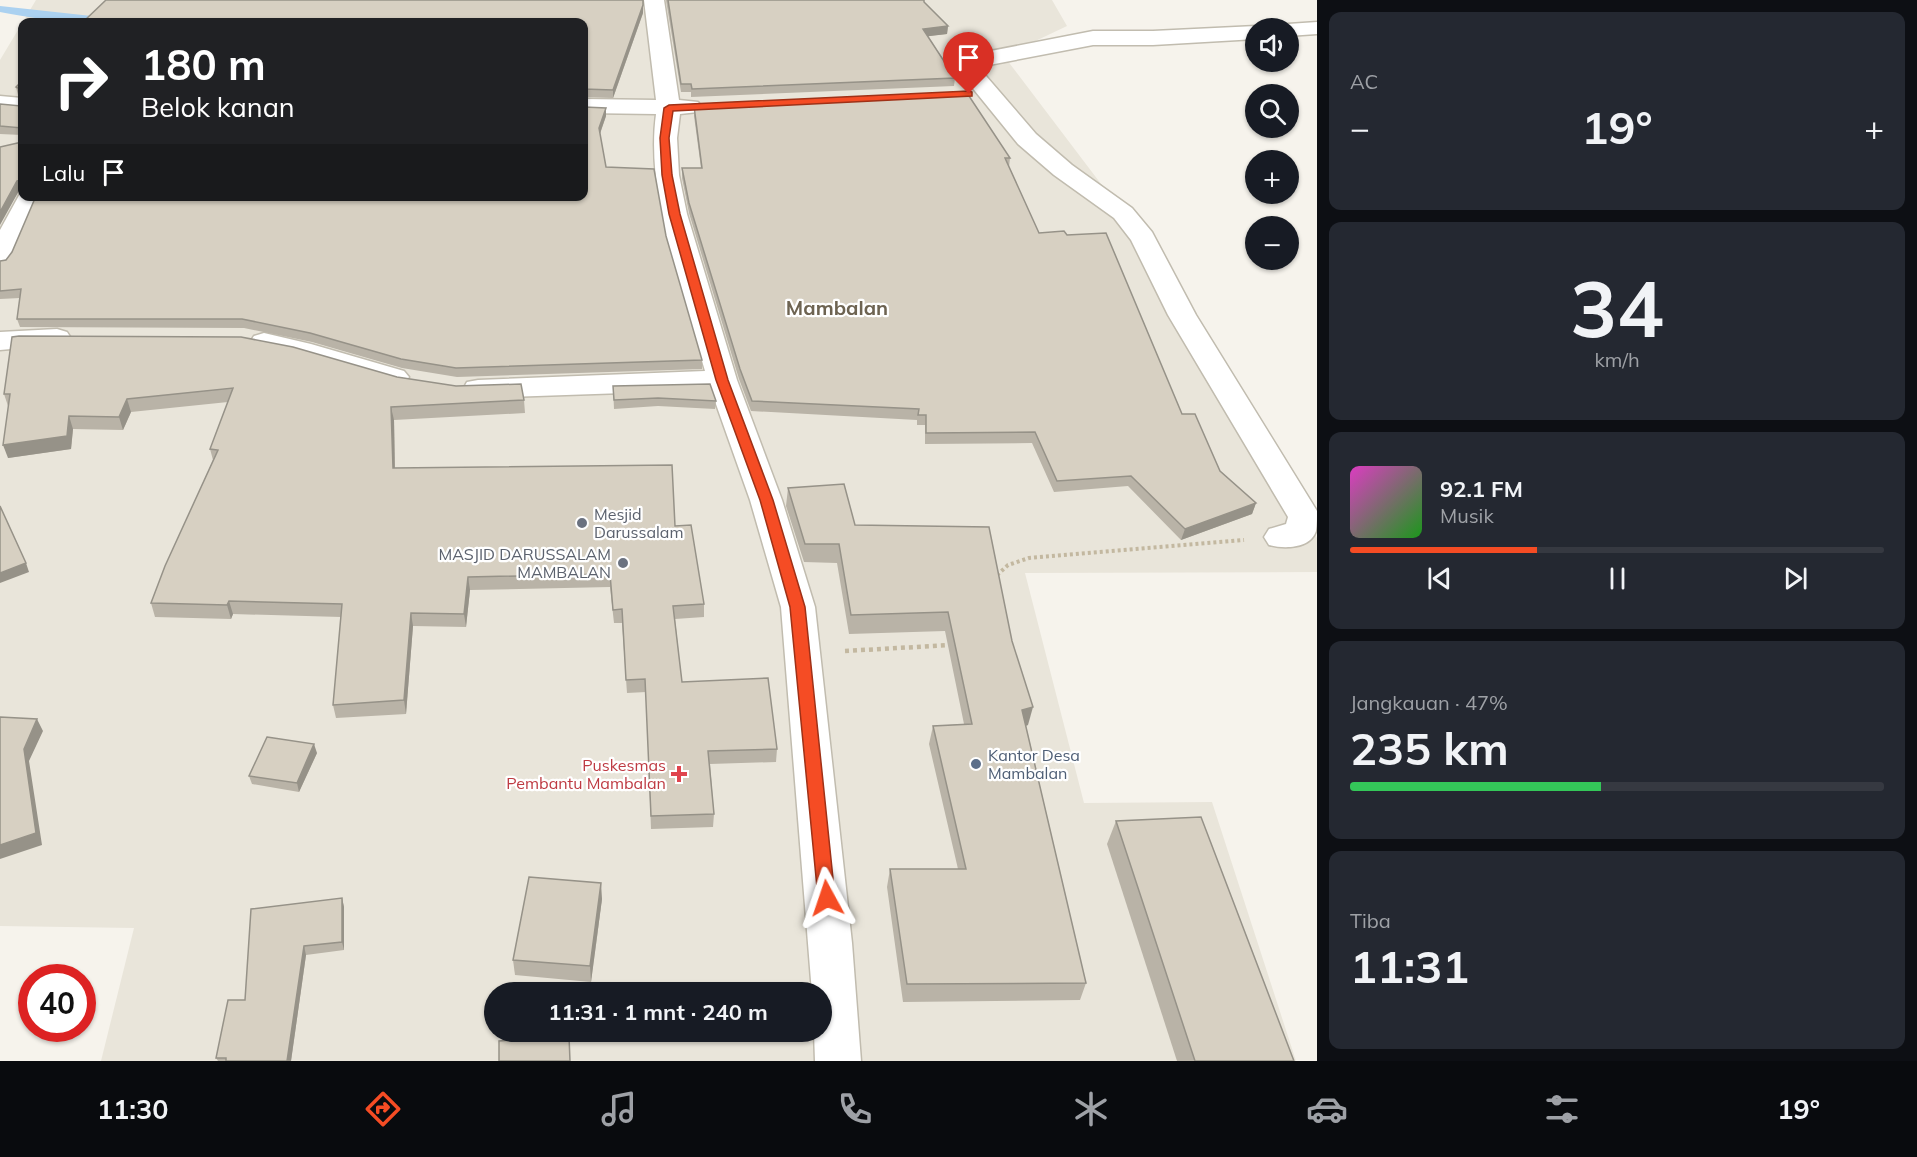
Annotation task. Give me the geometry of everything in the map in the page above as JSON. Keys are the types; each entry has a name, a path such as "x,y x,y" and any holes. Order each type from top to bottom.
{"street":[{"path":"654,0 669,108 664,138 667,175 674,214 722,380 777,535 798,607 831,943 838,1061"},
{"path":"1299,29 1317,28"},
{"path":"1245,33 1153,38 1093,38 975,61 970,65 969,70 1043,153 1123,213 1143,238 1182,315 1304,517 1301,530 1290,536 1281,537"},
{"path":"960,95 988,93"},
{"path":"0,103 18,105"},
{"path":"588,106 669,108 716,106"},
{"path":"0,260 27,201"},
{"path":"0,341 24,338 83,338"},
{"path":"233,339 301,350 399,379 435,385 486,388 722,380"}],"path":[{"path":"996,584 995,578 1002,568 1014,561 1029,558 1281,537"},
{"path":"803,653 954,645"}],"shaded area":[{"path":"36,0 1052,0 1067,26 1004,56 1123,213 1317,538 1317,572 1025,573 1084,803 1212,802 1296,1061 101,1061 134,928 0,926 0,60 18,30 18,201 588,201 588,18 25,18"}],"building":[{"path":"106,0 643,0 613,90 588,89 588,18 87,18"},
{"path":"668,0 924,0 948,26 923,29 955,78 692,89 691,84 681,84"},
{"path":"967,93 1010,158 1005,158 1039,233 1064,231 1067,235 1106,233 1182,414 1195,414 1220,471 1256,503 1185,529 1131,476 1057,481 1035,432 926,433 926,415 918,415 919,409 752,401 689,203 682,168 702,168 694,106"},
{"path":"0,104 18,106 18,128 0,126"},
{"path":"588,107 606,108 599,128 606,167 654,169 666,236 702,360 456,368 401,359 310,333 242,319 17,319 21,289 0,291 0,261 6,260 12,252 34,201 588,201"},
{"path":"18,143 18,181 0,212 0,147"},
{"path":"12,337 241,337 293,347 397,377 456,386 521,384 524,400 391,407 393,468 672,465 675,526 691,525 704,604 673,606 682,682 768,678 777,749 708,751 714,814 651,816 645,679 626,680 622,609 613,610 610,574 468,577 464,614 411,613 404,700 333,705 342,604 229,601 227,605 151,603 165,566 218,450 210,449 233,388 127,399 119,417 69,416 67,436 3,445 10,394 4,394"},
{"path":"710,384 716,401 658,398 614,400 613,386"},
{"path":"844,484 855,525 989,527 1012,641 1033,707 1022,710 1086,983 907,984 890,869 966,869 933,726 972,724 948,612 851,615 839,544 805,544 788,488"},
{"path":"0,506 26,563 0,573"},
{"path":"0,717 37,719 24,749 36,833 0,845"},
{"path":"267,737 314,744 297,783 249,776"},
{"path":"1201,817 1294,1061 1195,1061 1116,821"},
{"path":"529,877 601,883 590,966 513,960"},
{"path":"342,898 342,942 304,946 287,1061 226,1061 226,1058 216,1058 228,1000 245,1000 251,909"},
{"path":"499,1042 569,1042 570,1061 499,1061"}],"waterway":[{"path":"0,9 77,18"}],"place":[{"name":"Mesjid Darussalam","path":"582,523"},
{"name":"MASJID DARUSSALAM MAMBALAN","path":"623,563"},
{"name":"Kantor Desa Mambalan","path":"976,764"},
{"name":"Puskesmas Pembantu Mambalan","path":"679,774"}],"district":[{"name":"Mambalan","path":"837,308"}],"route":[{"path":"827,898 798,607 766,500 722,380 674,214 667,175 664,138 669,108 969,94"}]}
